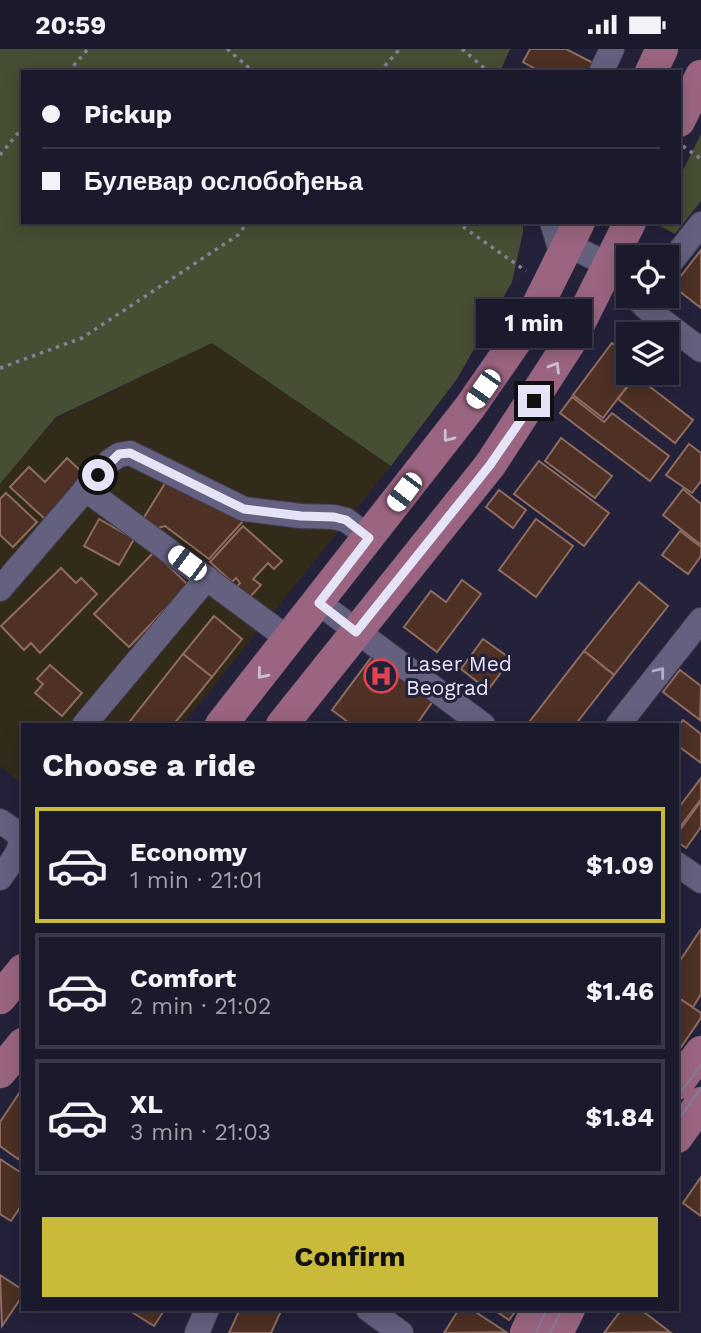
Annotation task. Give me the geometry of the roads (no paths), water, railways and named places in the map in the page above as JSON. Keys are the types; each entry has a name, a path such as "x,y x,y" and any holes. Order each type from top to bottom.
{"main road":[{"path":"652,70 662,49"},
{"path":"681,117 701,76"},
{"path":"626,245 630,224"},
{"path":"223,723 319,603 470,407 508,353 531,319 565,236"},
{"path":"284,723 490,465 564,352 616,281"},
{"path":"1,996 21,972"},
{"path":"679,1081 701,1052"},
{"path":"679,1134 701,1103"},
{"path":"526,1333 536,1311"},
{"path":"557,1333 568,1311"}],"street":[{"path":"602,70 612,49"},
{"path":"679,250 701,224"},
{"path":"565,236 616,269"},
{"path":"655,308 701,350"},
{"path":"0,589 85,489 119,454 130,453 244,509 334,517 346,520 369,538"},
{"path":"85,489 290,640"},
{"path":"86,723 207,578"},
{"path":"319,603 481,723"},
{"path":"620,723 701,620"},
{"path":"0,821 19,836 20,841 19,848 0,878"},
{"path":"679,865 701,881"},
{"path":"197,1333 206,1311"},
{"path":"371,1311 401,1333"}],"tram line":[{"path":"679,1094 701,1065"},
{"path":"679,1119 701,1088"},
{"path":"536,1333 546,1311"},
{"path":"550,1333 561,1311"}],"place":[{"name":"Laser Med Beograd","path":"381,676"}]}
